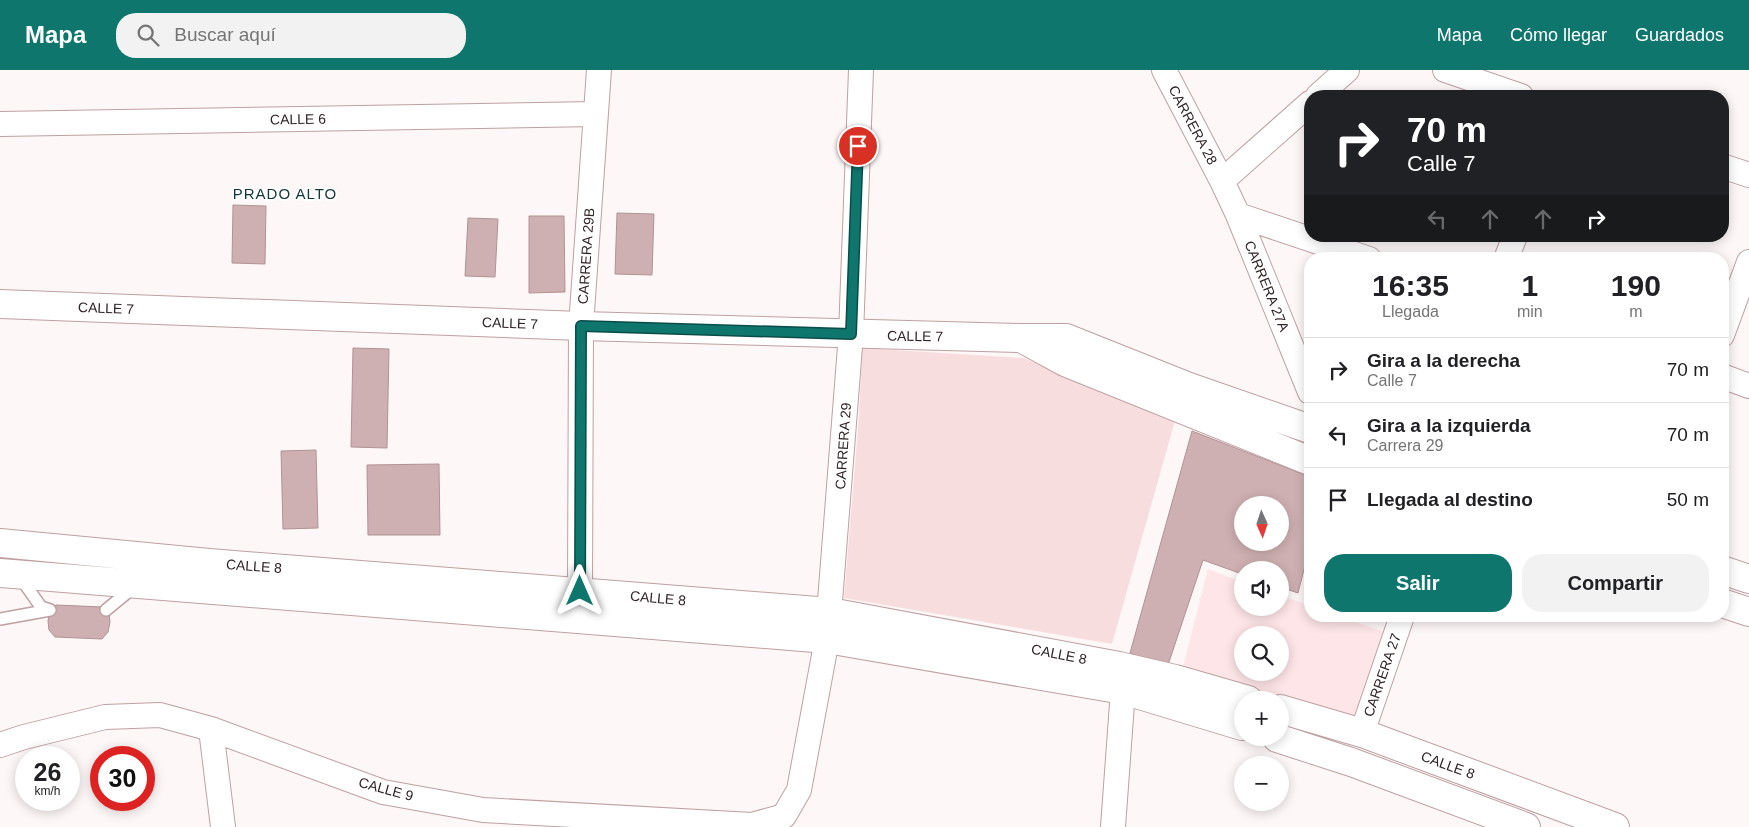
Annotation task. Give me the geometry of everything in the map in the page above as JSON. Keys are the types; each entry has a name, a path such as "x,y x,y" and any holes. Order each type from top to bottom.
{"main road":[{"name":"CALLE 7","path":"0,304 581,326 1066,338 1189,387 1304,428"},
{"name":"CALLE 7","path":"1021,338 1065,362 1304,459"},
{"name":"CALLE 8","path":"0,543 209,563 830,612 1119,666 1234,696"},
{"path":"1729,572 1749,579"},
{"name":"CALLE 8","path":"9,573 827,639 1123,690 1234,723"},
{"path":"1729,605 1749,612"},
{"name":"CALLE 8","path":"1289,712 1362,733 1615,827"},
{"path":"1289,742 1351,762 1526,827"}],"street":[{"name":"CARRERA 29B","path":"580,591 581,326 599,70"},
{"name":"CARRERA 29","path":"784,816 799,790 827,639 830,612 851,334 861,70"},
{"name":"CARRERA 28","path":"1164,70 1222,181"},
{"path":"1325,90 1347,70"},
{"path":"1445,70 1503,90"},
{"path":"1222,181 1304,108"},
{"name":"CALLE 6","path":"0,124 596,114"},
{"path":"1729,168 1749,175"},
{"name":"CARRERA 27A","path":"1222,181 1238,215 1304,377"},
{"path":"1238,215 1304,237"},
{"path":"1318,242 1348,252"},
{"path":"1729,316 1749,262"},
{"path":"1729,379 1749,386"},
{"name":"CARRERA 27","path":"1362,733 1400,622"},
{"path":"1113,827 1123,690"},
{"name":"CALLE 9","path":"0,745 24,737 105,717 160,714 211,729 383,792 483,810 752,825 784,816"},
{"path":"211,729 222,827"}],"lane":[{"path":"0,619 50,610 41,607 9,573"},
{"path":"106,610 138,584"}],"shaded area":[{"path":"862,348 1023,358 1176,417 1112,644 844,598 859,417"},
{"path":"1208,569 1234,579 1234,616 1289,616 1289,598 1304,604 1304,622 1356,622 1384,632 1354,721 1289,700 1289,691 1259,691 1183,667"}],"building":[{"path":"233,205 266,206 265,264 232,263"},
{"path":"617,213 654,214 652,275 615,274"},
{"path":"529,216 564,216 565,292 529,293"},
{"path":"468,218 498,219 495,277 465,276"},
{"path":"353,348 389,349 387,448 351,447"},
{"path":"1192,431 1304,475 1304,570 1298,593 1289,590 1289,561 1234,561 1234,571 1203,560 1167,668 1130,653"},
{"path":"316,450 318,528 283,529 281,451"},
{"path":"439,464 440,535 368,535 367,465"},
{"path":"56,605 103,607 109,613 108,632 102,639 55,637 49,630 48,621 50,610"}],"district":[{"name":"PRADO ALTO","path":"285,194"}],"route":[{"path":"580,591 581,326 851,334 858,146"}]}
